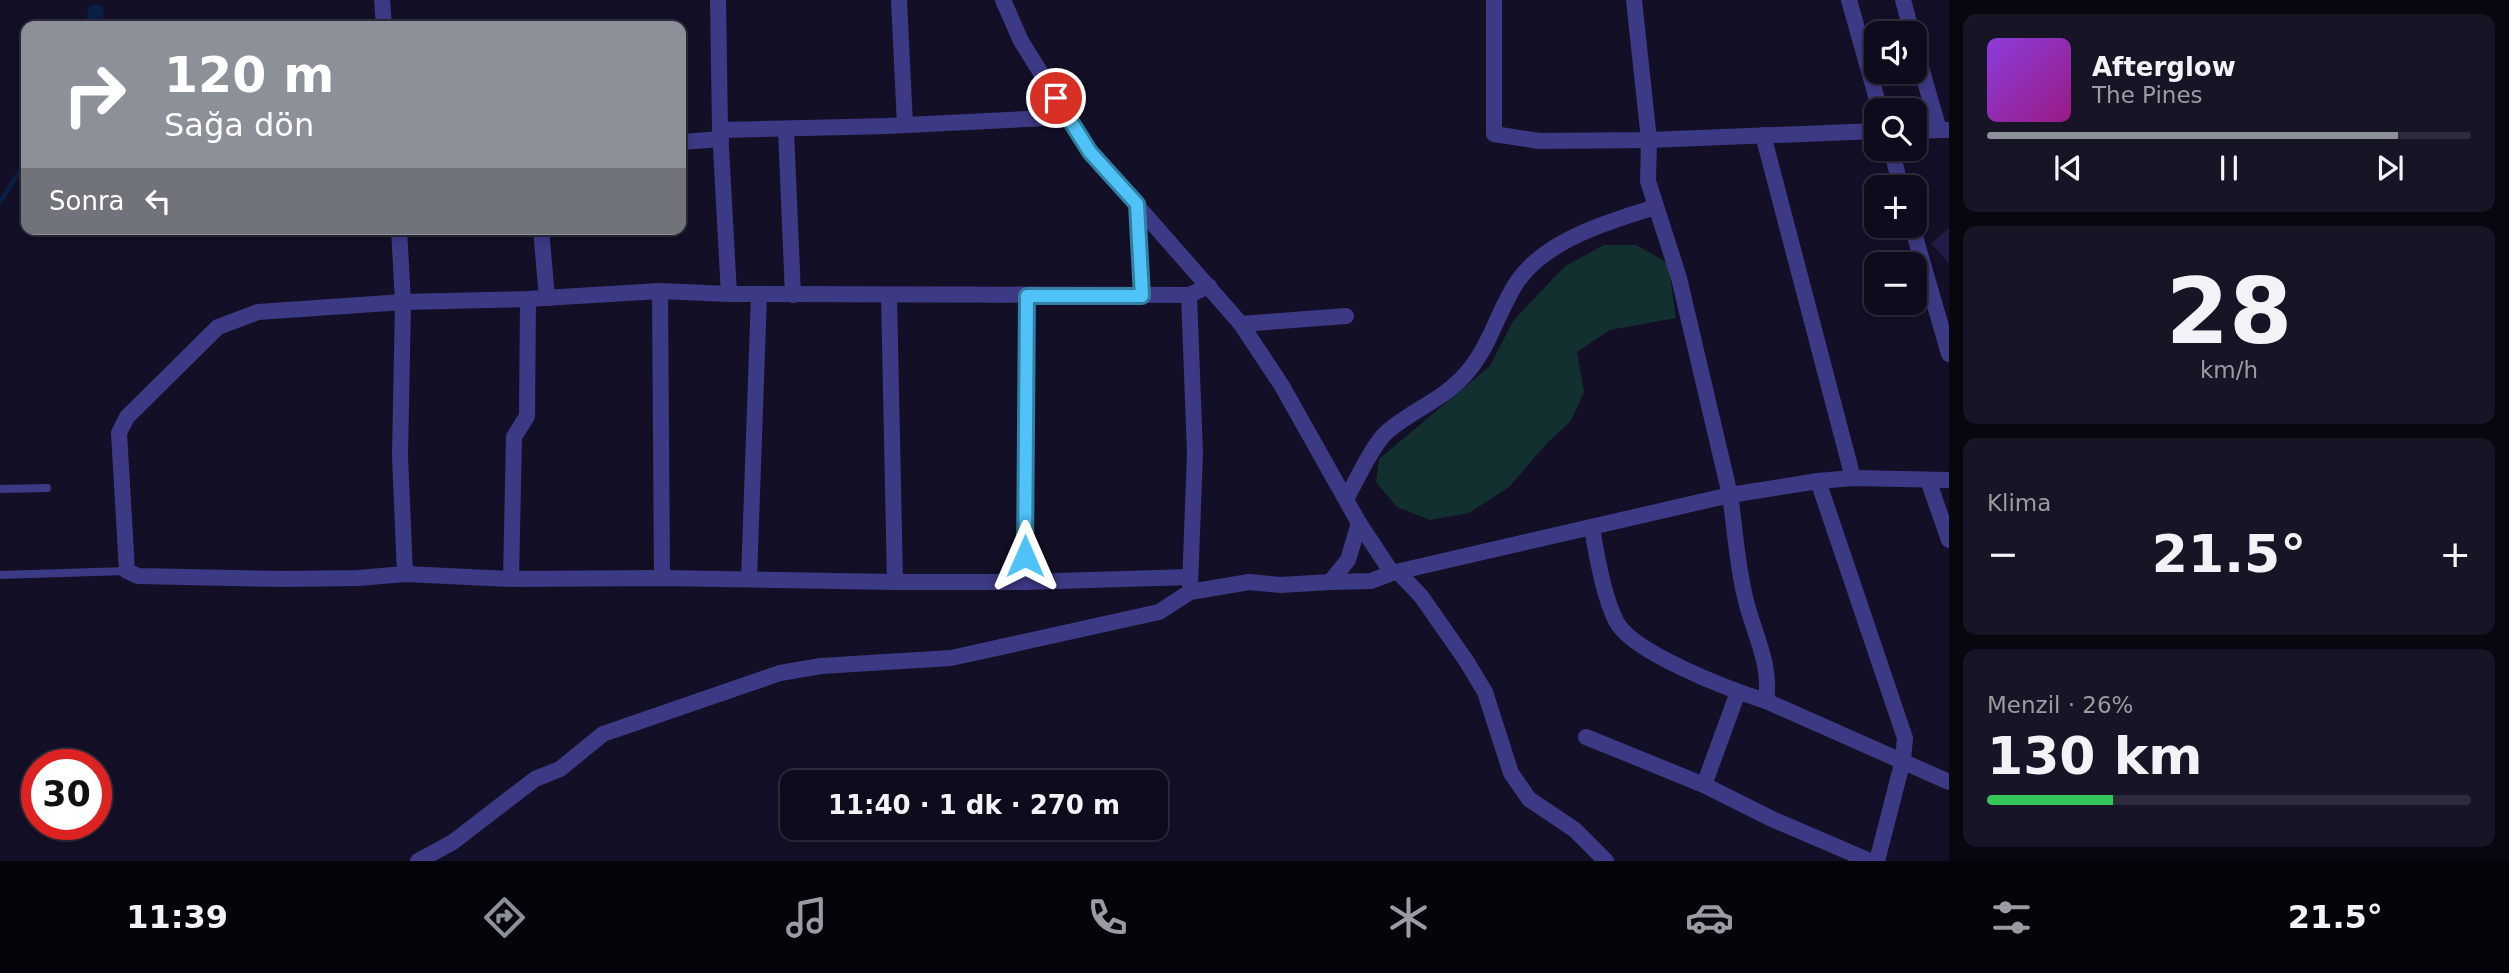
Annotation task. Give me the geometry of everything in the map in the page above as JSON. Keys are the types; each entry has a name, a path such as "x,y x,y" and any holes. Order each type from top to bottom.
{"street":[{"path":"382,0 384,21"},
{"path":"718,0 729,294"},
{"path":"899,0 905,125"},
{"path":"1003,0 1021,41 1090,152 1241,324 1282,386 1359,523 1395,572 1421,596 1467,662 1485,692 1511,773 1528,799 1575,830 1606,861"},
{"path":"1493,0 1494,134 1539,141 1649,141 1864,131"},
{"path":"1634,0 1649,141 1648,181 1679,278 1730,495 1745,597 1769,682 1766,701"},
{"path":"1849,0 1877,98"},
{"path":"1903,0 1909,21"},
{"path":"1927,81 1944,130"},
{"path":"686,141 721,135 786,130 1068,117"},
{"path":"786,130 793,295"},
{"path":"1763,135 1853,478"},
{"path":"1137,204 1142,296"},
{"path":"1346,499 1386,432 1433,402 1461,379 1482,353 1518,281 1544,254 1602,224 1656,207"},
{"path":"399,235 403,302 400,456 405,574"},
{"path":"542,235 547,298"},
{"path":"1915,238 1949,354"},
{"path":"1209,286 1189,295 1142,296 759,295 660,291 528,299 403,302 258,313 218,327 127,417 119,433 127,571 138,576 283,579 405,574 511,579 662,578 1190,585 1371,581 1395,572 1462,559 1730,495 1853,478 1949,480"},
{"path":"660,291 662,578"},
{"path":"749,579 759,295"},
{"path":"889,295 895,582"},
{"path":"418,861 453,842 535,779 561,769 603,734 780,673 821,666 951,658 1159,612 1190,585 1195,453 1189,295"},
{"path":"1025,582 1027,296"},
{"path":"511,579 514,437 527,416 528,299"},
{"path":"1241,324 1346,316"},
{"path":"1928,480 1949,540"},
{"path":"1818,481 1905,738 1903,760 1877,861"},
{"path":"1329,582 1348,560 1359,523"},
{"path":"1592,527 1597,558 1616,622 1641,645 1664,659 1738,692 1766,701 1949,782"},
{"path":"1704,785 1738,692"},
{"path":"1586,737 1704,785 1772,819 1870,861"}],"lane":[{"path":"0,489 47,488"},
{"path":"0,575 127,571"}],"green space":[{"path":"1604,245 1636,245 1668,263 1676,318 1610,330 1577,352 1584,392 1571,421 1548,442 1509,487 1469,513 1430,520 1397,507 1376,482 1379,459 1490,366 1513,321 1565,266"}],"building":[{"path":"1949,228 1949,264 1931,243"}],"waterway":[{"path":"94,21 96,12"},
{"path":"0,202 21,169"}],"route":[{"path":"1025,556 1027,296 1142,296 1137,204 1090,152 1056,98"}]}
